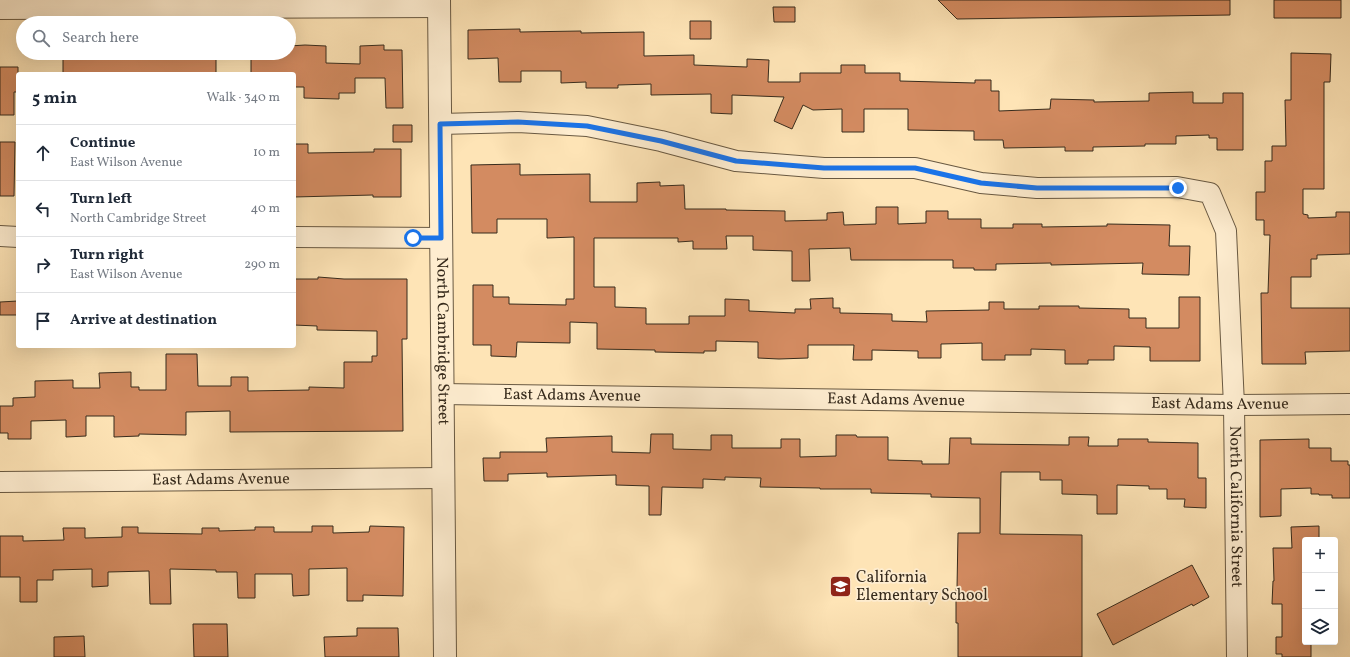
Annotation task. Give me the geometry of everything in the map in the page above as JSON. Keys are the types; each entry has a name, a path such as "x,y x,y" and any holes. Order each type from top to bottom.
{"street":[{"path":"0,9 439,4"},
{"name":"North Cambridge Street","path":"439,4 444,657"},
{"name":"North California Street","path":"440,124 518,122 587,126 661,141 736,161 824,168 915,168 981,183 1037,188 1178,188 1210,193 1226,231 1234,405 1237,657"},
{"path":"0,236 16,236"},
{"path":"296,237 441,238"},
{"name":"East Adams Avenue","path":"442,394 1234,405 1350,404"},
{"name":"East Adams Avenue","path":"0,482 443,478"}],"building":[{"path":"938,0 1230,0 1230,15 957,19"},
{"path":"1274,0 1341,0 1341,18 1274,18"},
{"path":"773,7 795,7 795,22 774,22"},
{"path":"690,21 711,21 711,39 690,39"},
{"path":"520,29 520,32 644,32 644,56 694,55 694,65 747,67 747,59 769,60 768,82 800,82 800,73 841,73 841,65 865,65 865,73 900,73 900,81 975,83 975,80 991,80 991,91 999,91 999,111 1050,109 1051,99 1094,100 1094,102 1149,101 1149,93 1193,92 1193,103 1223,103 1223,93 1243,93 1243,150 1217,150 1217,138 1209,138 1209,135 1176,136 1176,144 1093,147 1093,151 1065,151 1065,147 1004,148 1003,140 974,140 974,131 908,130 908,109 864,109 864,132 842,132 842,109 813,110 803,105 792,129 774,121 784,97 732,95 732,114 711,113 711,94 651,95 651,84 618,85 618,88 586,88 586,82 561,83 561,71 521,71 521,82 499,82 498,58 468,59 468,30"},
{"path":"384,45 384,50 402,50 403,108 386,108 385,78 355,78 355,93 339,93 339,99 304,98 304,87 296,87 296,72 251,72 251,60 296,60 296,46 326,46 326,63 360,64 360,46"},
{"path":"1291,53 1331,54 1330,82 1324,82 1324,189 1303,189 1303,214 1308,215 1308,218 1336,217 1336,212 1350,212 1350,254 1317,255 1317,259 1311,259 1311,277 1291,277 1291,308 1350,308 1350,351 1305,352 1306,364 1262,364 1261,293 1268,293 1270,235 1264,235 1264,220 1256,220 1256,192 1265,192 1265,161 1272,161 1272,146 1286,146 1285,100 1291,100"},
{"path":"63,60 216,60 216,72 63,72"},
{"path":"0,67 18,67 18,72 16,72 16,92 14,92 14,115 0,115"},
{"path":"393,125 412,125 412,142 393,142"},
{"path":"0,142 15,142 14,196 0,196"},
{"path":"296,144 308,144 308,153 374,152 374,149 401,149 401,197 373,197 373,195 296,197"},
{"path":"520,164 520,175 590,174 590,202 637,202 637,183 660,182 660,186 684,185 685,209 785,211 785,221 827,220 827,213 843,212 844,225 876,224 876,207 898,207 898,224 926,223 926,211 948,211 948,219 981,219 981,228 1013,228 1013,224 1042,224 1042,227 1107,226 1107,224 1170,225 1169,246 1190,246 1189,275 1142,274 1143,263 1051,265 1051,263 996,264 996,270 974,270 974,268 953,268 953,260 851,260 850,248 809,249 810,281 792,281 792,251 753,250 753,236 726,236 727,249 693,249 693,241 678,242 678,238 594,238 594,287 615,287 615,307 646,308 646,324 689,324 689,316 725,316 725,299 749,300 749,311 795,313 795,309 811,309 810,299 833,298 833,308 840,308 840,313 892,314 892,321 927,322 926,311 989,310 989,302 1004,302 1004,309 1039,309 1039,306 1079,306 1079,308 1129,309 1129,318 1146,318 1146,328 1179,328 1179,297 1200,297 1200,361 1150,361 1150,347 1114,346 1114,360 1088,360 1088,364 1065,364 1065,350 1031,349 1031,355 1005,355 1005,360 982,360 982,343 941,344 941,358 918,358 918,351 872,350 872,360 853,360 854,345 808,345 808,358 779,359 758,358 758,342 716,341 716,351 704,351 704,353 597,349 597,323 570,322 570,343 517,342 516,357 491,356 491,345 473,345 473,285 493,285 493,297 509,297 509,304 566,305 566,299 574,299 574,237 547,238 547,219 497,219 497,233 472,233 471,165"},
{"path":"318,277 344,279 407,279 407,339 402,339 403,431 230,432 230,411 186,412 186,435 139,434 139,436 114,437 114,416 86,416 86,436 66,437 66,420 31,421 31,439 8,439 8,433 0,433 0,406 13,406 13,398 35,397 35,381 73,380 73,388 100,388 99,373 131,372 131,387 139,387 139,390 166,390 166,354 197,354 198,386 231,386 231,377 248,377 248,391 309,390 309,387 344,388 344,362 372,362 372,356 377,356 377,331 317,330 317,326 296,325 296,279 318,279"},
{"path":"16,301 16,315 0,315 0,302"},
{"path":"651,434 673,434 673,449 711,450 711,435 732,435 732,448 781,448 781,439 800,439 800,457 836,456 836,435 888,437 888,460 922,461 922,464 949,464 950,438 971,438 971,444 1069,445 1069,437 1089,437 1088,446 1118,446 1118,439 1148,439 1148,442 1198,443 1198,478 1206,478 1206,508 1184,507 1185,499 1167,499 1167,489 1149,489 1149,486 1117,485 1117,514 1097,514 1097,495 1062,494 1062,480 1040,480 1040,472 1001,472 1000,534 1082,535 1082,657 958,657 956,588 958,533 980,533 980,498 931,497 931,494 871,493 871,489 760,487 761,478 725,477 725,480 703,479 703,488 662,487 661,515 649,515 649,486 616,485 616,475 547,477 547,473 508,474 508,481 484,481 483,458 500,458 500,452 547,452 546,438 612,436 612,452 650,453"},
{"path":"1309,439 1309,448 1331,448 1331,461 1348,461 1348,465 1350,465 1350,498 1332,498 1332,495 1311,494 1311,488 1281,489 1281,516 1260,517 1260,440"},
{"path":"312,526 333,526 333,533 369,532 370,526 404,527 403,596 363,595 363,601 347,601 347,568 309,569 309,595 293,596 292,574 255,574 255,598 238,598 237,572 170,569 171,604 150,604 149,571 108,572 108,586 92,587 92,569 53,570 53,580 37,580 37,602 20,602 20,577 0,577 0,536 23,536 23,541 64,540 63,528 85,528 85,538 122,537 122,527 138,527 138,533 202,534 202,528 219,528 219,531 255,530 255,527 274,527 274,532 312,532"},
{"path":"1319,526 1319,537 1302,537 1302,645 1311,645 1311,657 1282,657 1282,654 1276,654 1276,637 1282,637 1282,604 1272,604 1274,581 1273,548 1292,548 1291,527"},
{"path":"1192,565 1209,597 1193,606 1192,604 1113,645 1097,614"},
{"path":"193,624 227,624 228,657 194,657"},
{"path":"357,628 398,628 399,657 325,657 324,637 357,636"},
{"path":"84,636 85,657 54,657 54,637"}],"place":[{"name":"California Elementary School","path":"841,587"}],"route":[{"path":"413,238 441,238 440,124 518,122 587,126 661,141 736,161 824,168 915,168 981,183 1037,188 1178,188"}]}
